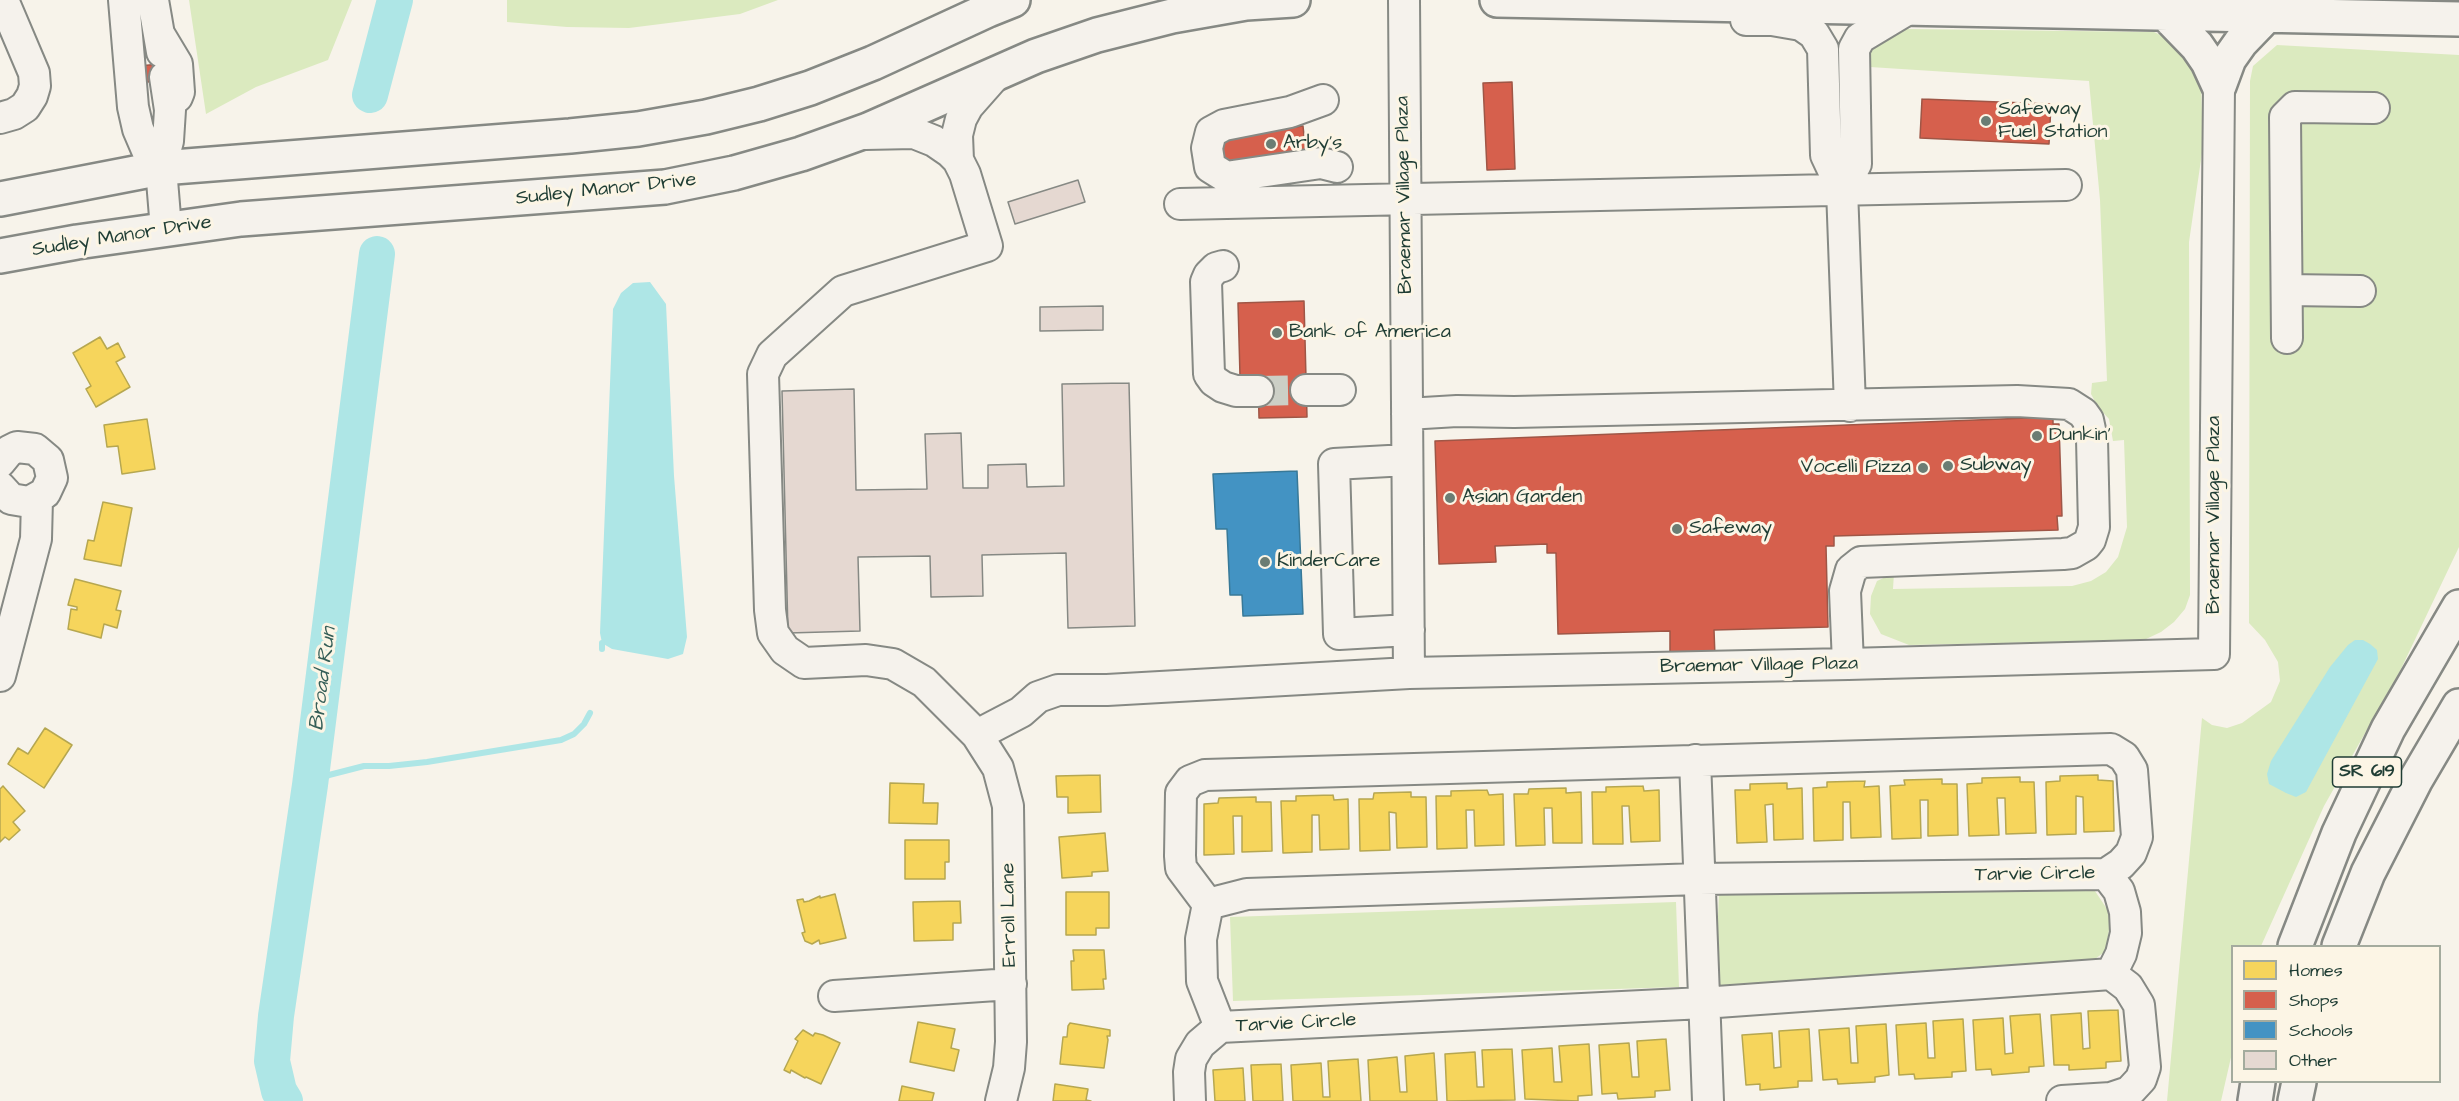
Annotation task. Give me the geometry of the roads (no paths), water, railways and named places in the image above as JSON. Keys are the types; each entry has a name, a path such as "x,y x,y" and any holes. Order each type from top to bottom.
{"main road":[{"path":"0,199 161,168 570,136 638,129 706,117 810,88 873,63 1013,0"},
{"name":"Sudley Manor Drive","path":"0,256 77,242 242,219 665,187 734,173 801,154 855,135 998,71 1097,35 1172,16 1246,3 1293,0"},
{"path":"1497,0 2165,13 2226,7 2267,15 2459,19"},
{"path":"2165,13 2197,46 2208,62 2219,86"},
{"path":"2219,86 2229,59 2241,42 2267,15"},
{"name":"SR 619","path":"2295,945 2339,833 2388,729 2459,607"},
{"name":"SR 619","path":"2339,945 2368,873 2415,782 2459,706"},
{"path":"2255,1101 2259,1083"},
{"path":"2295,1101 2300,1083"}],"street":[{"path":"0,118 14,114 25,107 35,86 34,73 3,0"},
{"path":"124,0 138,129 147,150 161,168"},
{"path":"153,0 170,110 168,141 161,168 166,229"},
{"name":"Braemar Village Plaza","path":"1404,0 1409,673 2214,654 2219,86"},
{"path":"1698,4 1734,20 1772,20 1801,25 1814,34 1823,49 1826,154 1842,189 1850,406"},
{"path":"1842,189 1856,164 1854,49 1860,38 1910,8"},
{"path":"159,34 177,64 179,92 170,110"},
{"path":"958,160 957,135 961,119 968,106 998,71"},
{"path":"1323,100 1290,112 1224,125 1210,132 1207,148 1210,167 1226,177 1322,163 1337,167"},
{"path":"2287,338 2285,117 2295,107 2374,108"},
{"path":"855,135 898,132 923,135 939,144 958,160"},
{"name":"Erroll Lane","path":"958,160 987,246 843,291 772,355 763,374 770,610 773,633 785,650 804,663 866,660 893,664 924,682 977,735 998,768 1008,806 1011,984 1009,1068 1001,1101"},
{"path":"1180,204 2066,185"},
{"path":"1223,266 1209,274 1206,282 1209,374 1223,387 1236,391 1258,391"},
{"path":"2288,290 2360,291"},
{"path":"1306,390 1340,390"},
{"path":"1407,414 1456,411 1514,412 2017,401 2069,404 2077,407 2088,420 2092,439 2094,527 2090,540 2072,553 1861,562 1851,570 1845,591 1848,664"},
{"path":"0,462 9,451 17,447 35,449 48,460 52,478 45,493 38,499 19,502 10,499 0,487"},
{"path":"1407,460 1334,464 1339,634 1409,630"},
{"path":"0,676 36,539 38,499"},
{"path":"977,735 1021,712 1038,697 1058,690 1409,673"},
{"path":"1208,904 1181,868 1180,856 1181,793 1190,781 1204,775 2111,749 2124,757 2132,770 2137,837 2131,853 2121,864 2106,874"},
{"path":"1695,760 1708,1101"},
{"name":"Tarvie Circle","path":"2106,874 2119,891 2126,912 2126,933 2121,954 2110,974 1703,1003 1220,1028 1202,981 1201,939 1208,904 1247,894 1699,879 2106,874"},
{"path":"2062,1101 2120,1095 2129,1092 2141,1079 2145,1067 2139,1005 2128,987 2110,974"},
{"path":"834,996 1011,984"},
{"path":"1190,1101 1188,1072 1191,1059 1200,1044 1220,1028"}],"water":[{"path":"650,282 666,304 674,476 687,637 683,654 668,659 612,649 602,643 600,633 613,309 621,293 633,283"},
{"path":"2355,640 2363,640 2370,644 2377,650 2378,659 2306,792 2296,797 2286,793 2269,784 2267,774 2271,761 2330,667"}],"waterway":[{"name":"Broad Run","path":"370,95 395,0"},
{"name":"Broad Run","path":"285,1101 279,1091 272,1061 276,1016 310,785 377,254"},
{"path":"602,643 602,649"},
{"path":"310,785 329,775 364,766 427,762 561,740 574,734 584,724 590,713"}],"tunnel":[{"path":"1258,391 1306,390"}],"place":[{"name":"Safeway Fuel Station","path":"1986,121"},
{"name":"Arby's","path":"1271,144"},
{"name":"Bank of America","path":"1277,333"},
{"name":"Dunkin'","path":"2037,436"},
{"name":"Subway","path":"1948,466"},
{"name":"Vocelli Pizza","path":"1923,468"},
{"name":"Asian Garden","path":"1450,498"},
{"name":"Safeway","path":"1677,529"},
{"name":"KinderCare","path":"1265,562"}]}
